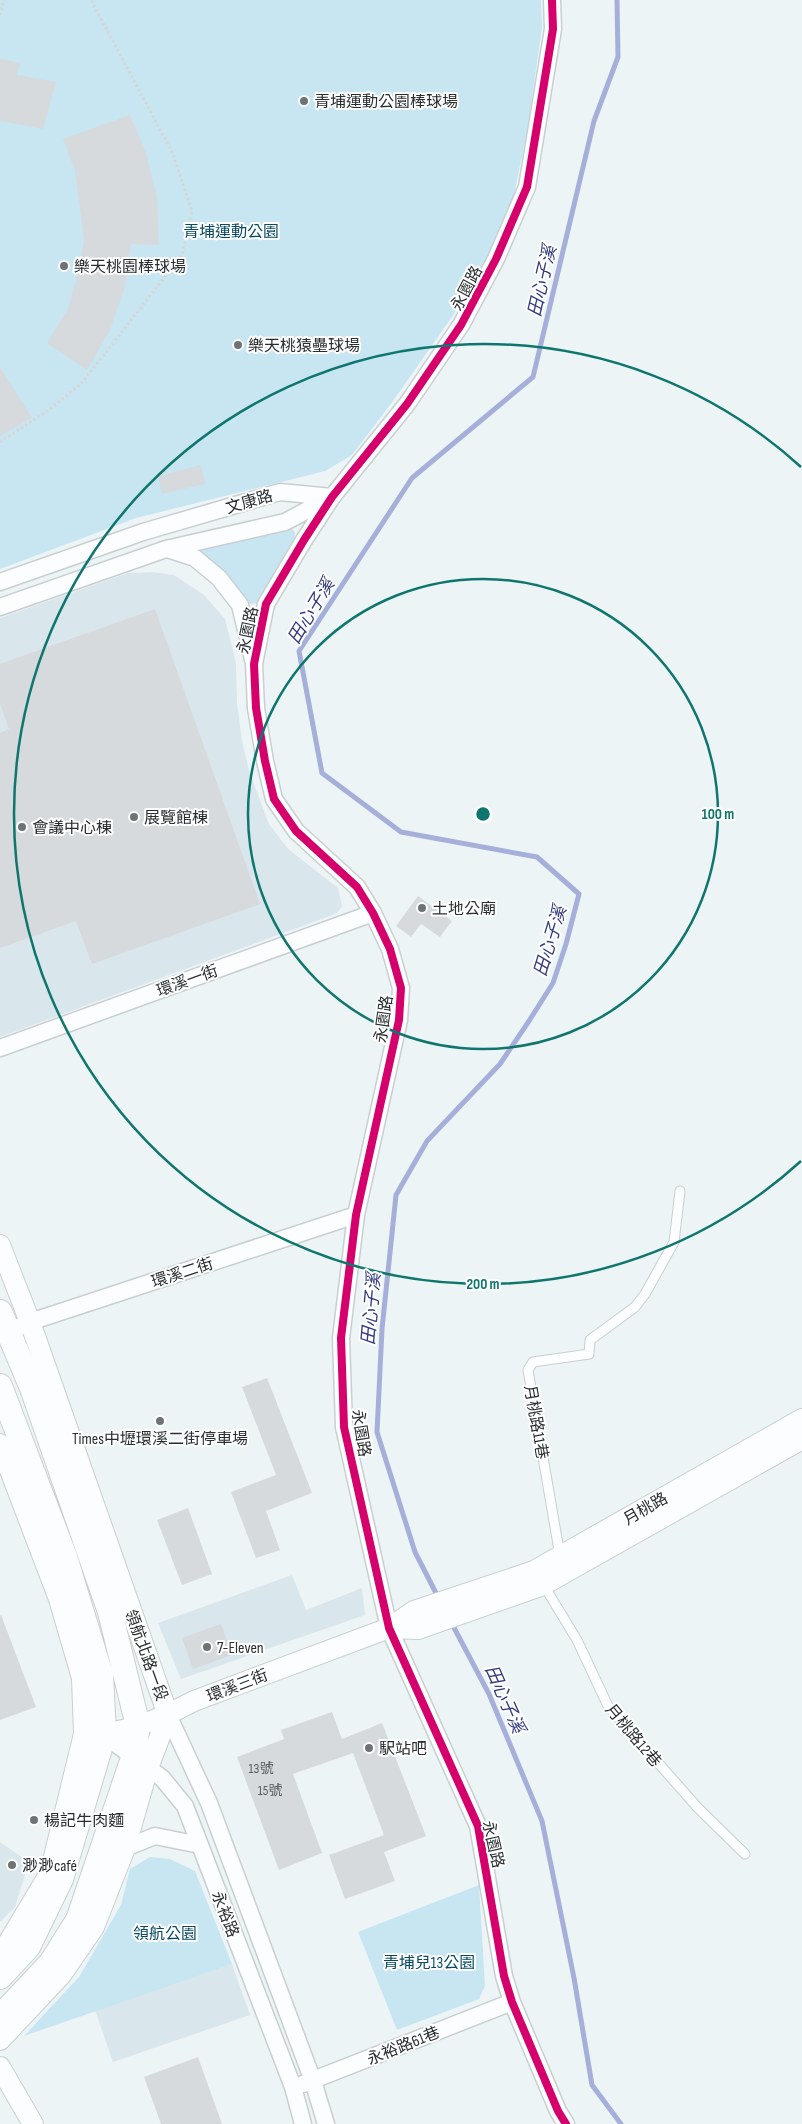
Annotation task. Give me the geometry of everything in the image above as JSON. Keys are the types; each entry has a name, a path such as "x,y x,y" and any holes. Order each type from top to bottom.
{"main road":[{"name":"領航北路一段","path":"0,2017 51,1963 78,1920 141,1763 138,1726 110,1612 32,1388 2,1330"},
{"path":"0,1386 65,1557 101,1676 94,1734 62,1879 28,1946 0,1976"}],"street":[{"name":"永園路","path":"552,0 553,29 527,187 496,259 461,325 406,404 332,497 266,604 254,664 256,708 265,761 274,798 296,831 357,887 373,913 390,949 401,988 399,1020 356,1215 341,1338 344,1427 389,1628 478,1826 504,1976 512,2002 558,2111 566,2124"},
{"name":"文康路","path":"0,582 143,532 280,492 332,497"},
{"name":"文康路","path":"0,607 166,549 285,522 332,497"},
{"path":"143,532 166,549 194,558 219,578 240,605 254,664"},
{"name":"環溪一街","path":"0,1048 373,913"},
{"name":"環溪二街","path":"2,1330 356,1215"},
{"name":"領航北路一段","path":"0,1245 30,1322 168,1715 141,1763 126,1848 94,1926 61,1975 0,2040"},
{"name":"月桃路","path":"539,1578 560,1556 797,1432"},
{"name":"月桃路","path":"389,1628 539,1578 797,1432"},
{"path":"0,1444 59,1598 82,1678 94,1734 50,1873 8,1943 0,1952"},
{"name":"環溪三街","path":"94,1734 138,1726 168,1715 194,1701 389,1628"},
{"name":"永裕路","path":"168,1715 209,1803 313,2081 326,2124"},
{"name":"永裕路","path":"94,1734 162,1778 185,1806 293,2087 303,2124"},
{"path":"126,1848 154,1836 200,1845"},
{"name":"永裕路61巷","path":"293,2087 313,2081 512,2002"},
{"path":"0,2067 33,2124"}],"lane":[{"name":"月桃路11巷","path":"560,1556 528,1370 534,1362 589,1354 590,1340 635,1307 645,1294 674,1242 680,1191"},
{"name":"月桃路12巷","path":"539,1578 578,1640 608,1706 698,1808 745,1854"}],"path":[{"path":"0,15 4,0"},
{"path":"0,442 46,412 81,384 182,255 192,210 173,154 91,0"}],"shaded area":[{"path":"151,572 174,575 204,595 225,619 236,663 237,703 242,741 249,771 269,824 288,849 338,888 342,906 337,913 327,917 0,1037 0,618 128,573"},
{"path":"292,1575 306,1610 362,1588 365,1615 181,1679 158,1623"},
{"path":"0,1842 29,1862 15,1907 0,1922"},
{"path":"232,1964 250,2015 113,2062 95,2010"}],"green space":[{"name":"青埔運動公園","path":"0,0 541,0 542,27 528,126 513,200 496,241 454,314 393,401 352,455 325,471 136,518 0,569"},
{"path":"285,523 295,532 294,543 259,603 250,604 241,597 199,551 204,542"},
{"name":"領航公園","path":"150,1857 170,1859 195,1871 232,1964 24,2036 79,1977 121,1905 130,1869"},
{"name":"青埔兒13公園","path":"479,1885 485,1986 479,1999 397,2030 358,1932"}],"building":[{"path":"0,59 20,63 17,75 56,82 43,129 0,121"},
{"path":"130,115 146,153 157,197 159,245 131,244 125,287 110,330 87,370 47,343 68,309 78,273 84,239 75,171 63,139"},
{"path":"0,367 32,418 0,436"},
{"path":"201,465 205,484 162,494 158,476"},
{"name":"展覽館棟","path":"155,609 260,904 92,964 76,921 0,948 0,733 9,729 0,704 0,664"},
{"name":"土地公廟","path":"418,896 452,921 440,937 421,924 411,937 396,926"},
{"path":"267,1378 312,1493 266,1511 280,1550 256,1558 231,1492 276,1475 242,1387"},
{"path":"188,1508 212,1574 182,1585 157,1520"},
{"path":"0,1616 36,1707 0,1720"},
{"name":"7-Eleven","path":"221,1624 232,1655 193,1669 182,1638"},
{"path":"332,1712 342,1739 382,1723 426,1836 384,1852 395,1881 345,1899 329,1855 384,1835 353,1753 293,1774 322,1853 279,1870 237,1757 284,1739 281,1730"},
{"path":"198,2057 222,2124 161,2124 144,2077"}],"waterway":[{"name":"田心子溪","path":"439,1599 415,1552 377,1432 382,1329 396,1195 427,1141 500,1064 553,983 566,944 579,894 537,857 401,832 322,773 299,651 412,478 533,377 594,121 618,57 617,0"},
{"name":"田心子溪","path":"451,1622 489,1694 542,1821 574,1978 592,2085 621,2124"}],"cycle path":[{"path":"552,0 553,29 527,187 496,259 461,325 407,404 332,497 304,540 266,604 254,664 256,708 274,799 296,831 357,887 373,913 390,949 401,988 399,1020 356,1215 341,1338 344,1427 389,1628 478,1826 504,1976 512,2002 558,2111 566,2124"}],"place":[{"name":"青埔運動公園棒球場","path":"304,101"},
{"name":"樂天桃園棒球場","path":"64,266"},
{"name":"樂天桃猿壘球場","path":"238,345"},
{"name":"展覽館棟","path":"134,817"},
{"name":"會議中心棟","path":"22,827"},
{"name":"土地公廟","path":"422,908"},
{"name":"Times中壢環溪二街停車場","path":"160,1421"},
{"name":"7-Eleven","path":"207,1647"},
{"name":"駅站吧","path":"369,1748"},
{"name":"楊記牛肉麵","path":"34,1820"},
{"name":"渺渺café","path":"12,1865"}]}
